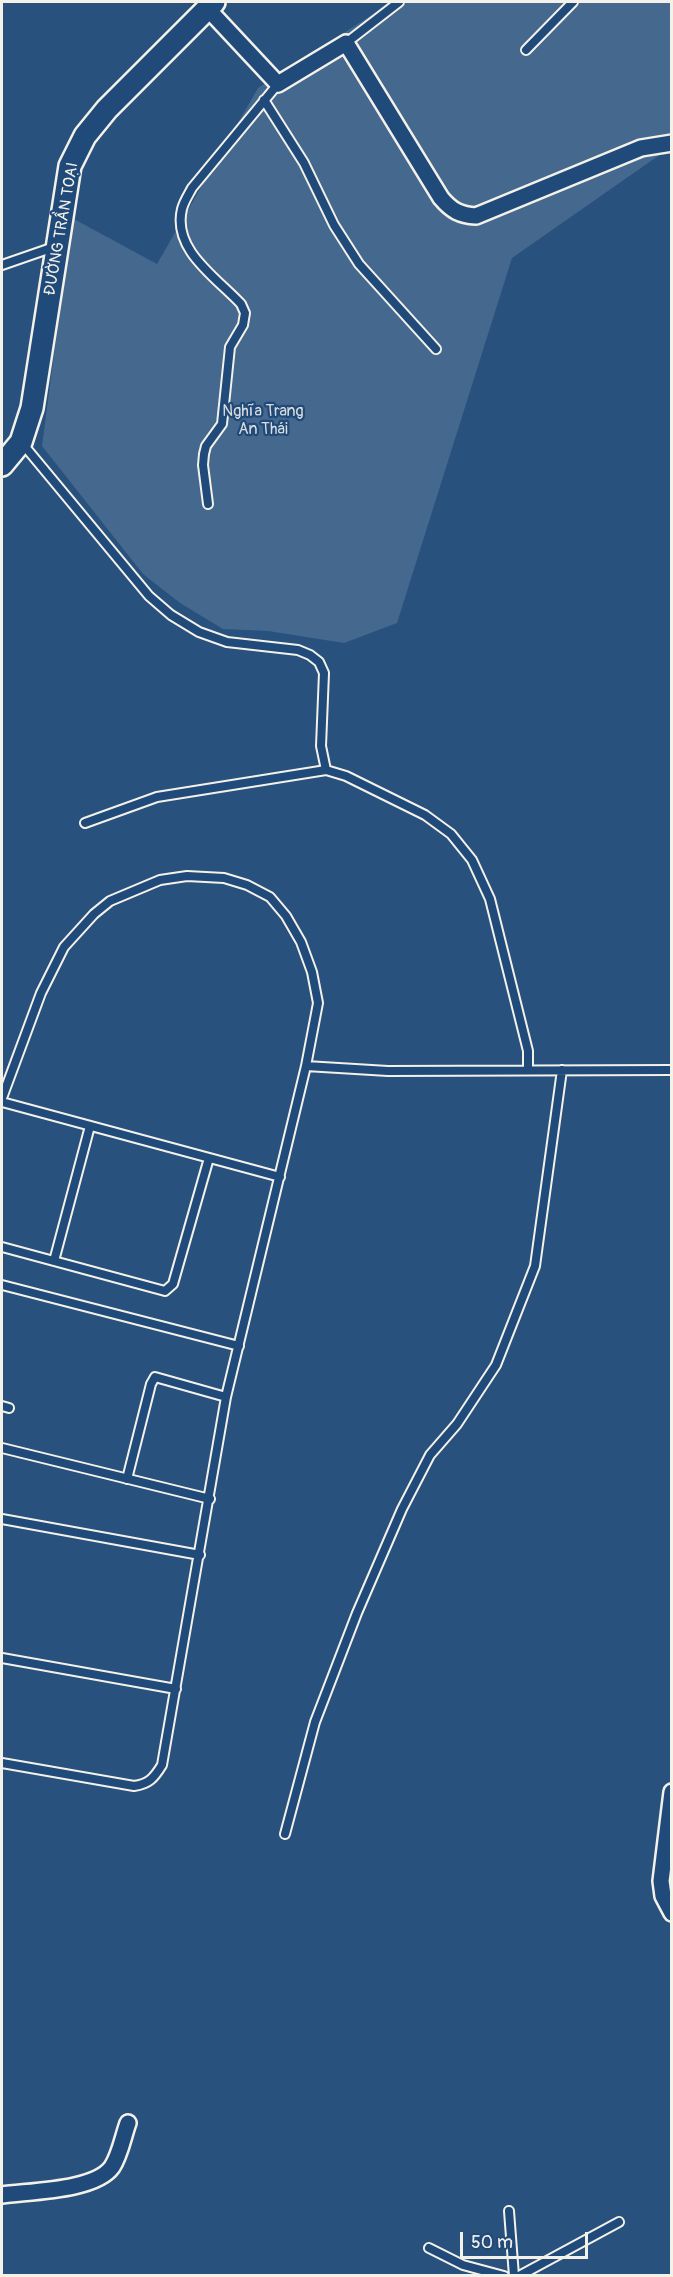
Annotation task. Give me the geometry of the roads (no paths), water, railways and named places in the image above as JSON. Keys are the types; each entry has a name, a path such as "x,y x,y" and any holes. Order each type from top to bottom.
{"street":[{"path":"211,5 278,84 346,42 441,198 450,208 462,215 476,216 641,148 672,143"},
{"name":"ĐƯỜNG TRẦN TOẠI","path":"2,465 21,442 32,408 70,166 86,136 106,109 211,5"},
{"path":"672,1792 661,1881 663,1896 672,1913"},
{"path":"2,2195 55,2190 81,2184 107,2172 113,2166 128,2123"}],"lane":[{"path":"346,42 399,2"},
{"path":"526,50 573,2"},
{"path":"208,504 203,465 204,454 206,446 222,424 230,347 243,325 245,313 241,304 185,244 182,231 182,207 192,188 278,84"},
{"path":"264,100 304,163 334,225 359,264 436,349"},
{"path":"2,265 58,245"},
{"path":"21,442 148,596 171,615 199,632 227,642 298,650 319,662 324,673 321,746 326,770"},
{"path":"85,823 157,797 326,770 345,776 425,815 451,834 472,860 490,899 528,1051 528,1070"},
{"path":"2,1763 134,1786 146,1785 162,1765 226,1397 280,1177 306,1066 318,1003 312,972 301,942 286,916 270,897 247,885 224,879 187,876 160,880 110,901 94,914 64,947 4,1082 2,1100 280,1177"},
{"path":"306,1066 388,1071 672,1070"},
{"path":"285,1834 315,1722 357,1613 402,1509 430,1455 457,1424 496,1365 535,1266 562,1070"},
{"path":"54,1261 90,1126"},
{"path":"2,1247 165,1291 171,1287 209,1158"},
{"path":"2,1285 239,1346"},
{"path":"127,1479 151,1383 156,1377 226,1397"},
{"path":"2,1448 210,1498"},
{"path":"2,1519 200,1555"},
{"path":"2,1658 176,1689"},
{"path":"509,2211 514,2276"},
{"path":"519,2276 619,2222"},
{"path":"429,2248 463,2265 504,2276"}],"park label":[{"name":"Nghĩa Trang An Thái","path":"263,421"}]}
